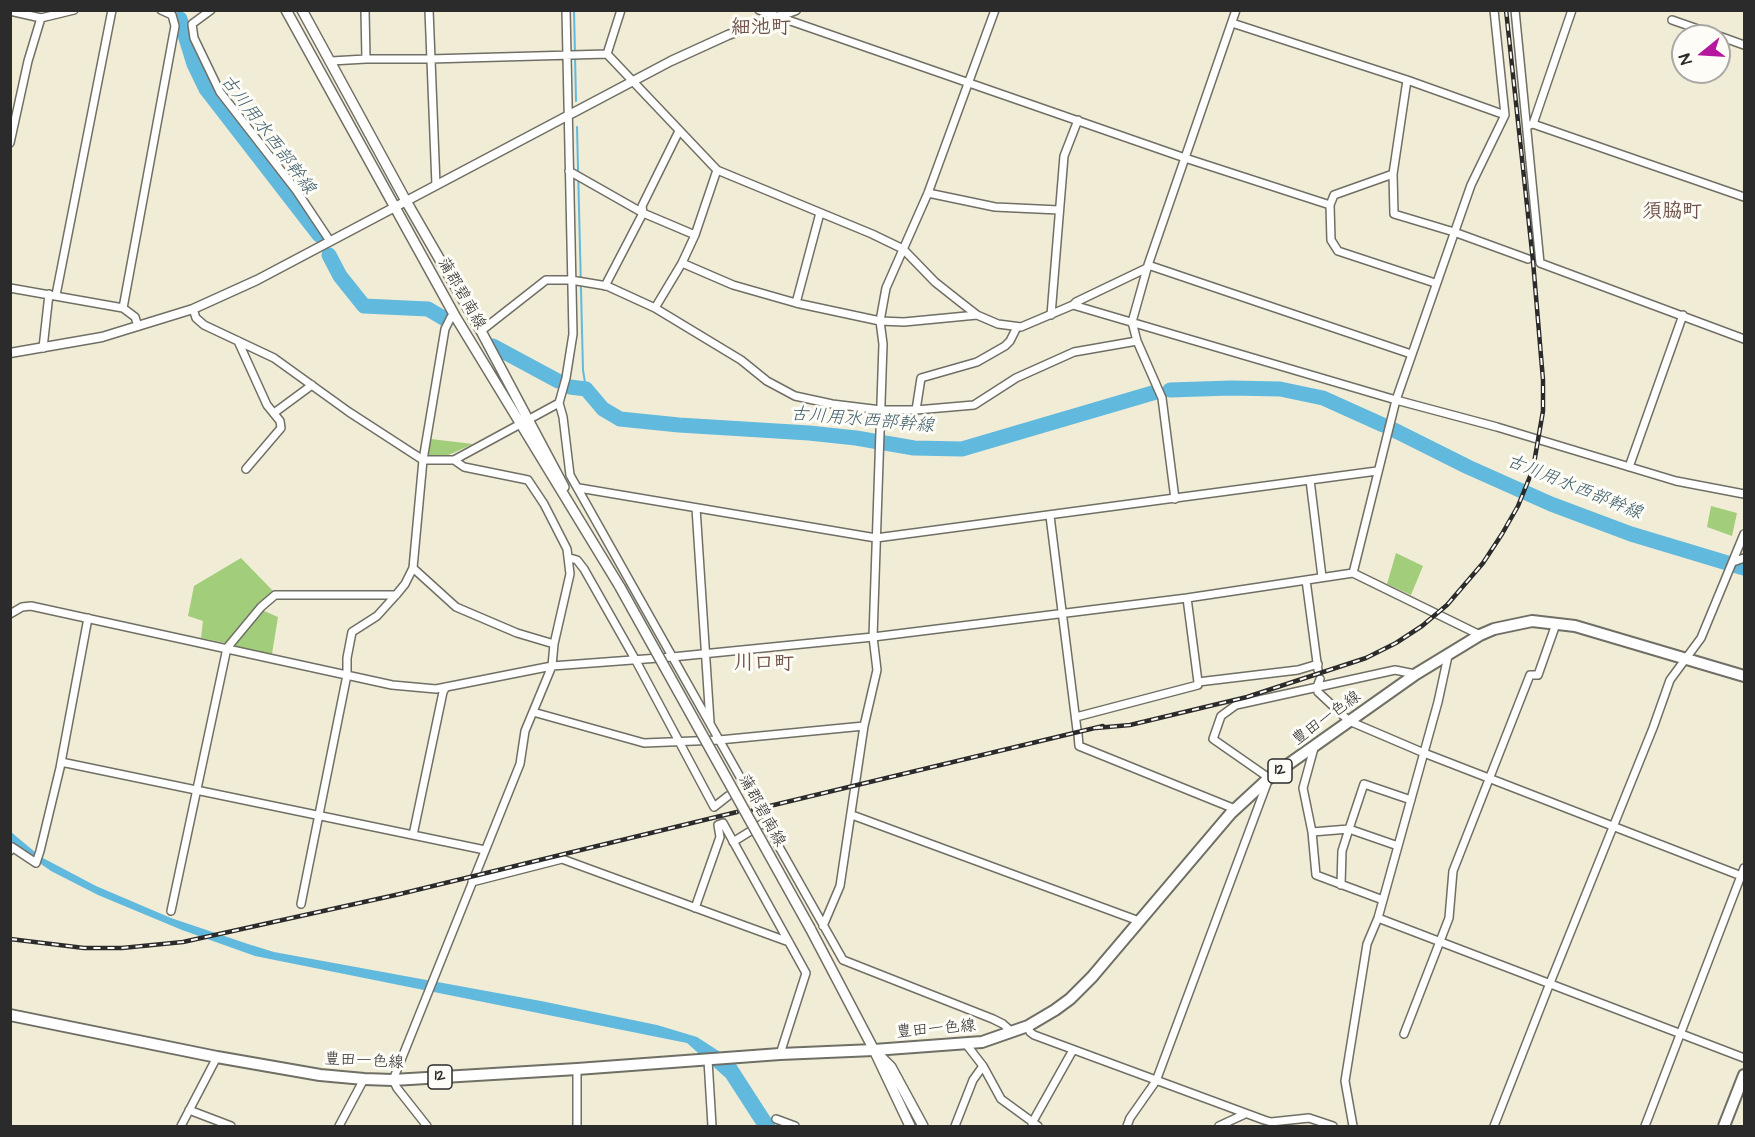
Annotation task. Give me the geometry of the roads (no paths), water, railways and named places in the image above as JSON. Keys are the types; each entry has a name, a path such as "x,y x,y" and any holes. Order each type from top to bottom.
{"main road":[{"name":"蒲郡碧南線","path":"286,10 455,316 524,422 620,587 810,928 874,1050 910,1126"},
{"name":"蒲郡碧南線","path":"302,10 406,201 481,331 524,422"},
{"name":"豊田一色線","path":"10,1015 320,1075 393,1080 577,1070 780,1054 982,1042 1028,1026 1054,1010 1083,986 1235,809 1269,778 1416,674 1494,628 1532,621 1575,626 1744,676"},
{"name":"蒲郡碧南線","path":"874,1050 891,1067 923,1126"},
{"path":"1724,1126 1744,1075"}],"street":[{"path":"10,143 40,18 35,10"},
{"path":"10,12 40,18 74,10"},
{"path":"44,348 53,294 112,10"},
{"path":"123,308 175,26 172,15 161,10"},
{"path":"211,10 192,24 194,38 220,92 296,190 330,241"},
{"path":"365,10 366,59"},
{"path":"429,10 436,184"},
{"path":"566,10 572,55 568,116 574,281 573,334 566,378 559,403 563,417 570,475 744,784"},
{"path":"607,54 621,10"},
{"path":"759,10 1185,158 1330,205"},
{"path":"10,353 102,337 193,309 256,280 670,61 728,35 796,10"},
{"path":"823,926 840,886 864,726 877,670 873,637 883,344 880,321 886,288 928,193 995,10"},
{"path":"1175,499 1162,398 1137,341 1132,322 1148,267 1236,10"},
{"path":"1353,573 1377,471 1411,354 1471,186 1505,115 1494,10"},
{"path":"1515,10 1530,125 1540,263 1744,339"},
{"path":"1530,125 1572,10"},
{"path":"1672,20 1684,24"},
{"path":"1232,23 1407,80 1505,115"},
{"path":"331,61 607,54 717,170 903,249 935,282 977,315 998,324 1017,327 1038,321 1148,267 1411,354"},
{"path":"1407,80 1394,174 1394,214 1454,232 1528,259"},
{"path":"1051,315 1064,156 1078,120"},
{"path":"1530,125 1744,197"},
{"path":"605,286 643,213 642,206 679,131"},
{"path":"655,308 682,263 695,235 717,170"},
{"path":"571,172 643,213 695,235"},
{"path":"1394,174 1334,195 1330,205 1331,240 1338,251 1435,283"},
{"path":"928,193 995,207 1059,210"},
{"path":"796,303 820,213"},
{"path":"682,263 733,285 796,303 880,321 904,322 977,315"},
{"path":"481,331 546,280 574,281 605,286 655,308 741,360 766,381 795,396 832,404 881,410 916,410 974,405 1016,378 1074,352 1137,341"},
{"path":"10,288 123,308 135,317 138,326"},
{"path":"1074,305 1676,481 1744,494"},
{"path":"193,309 196,318 204,325 274,358 349,412 423,460 454,460 559,403"},
{"path":"1629,467 1683,315"},
{"path":"301,904 347,675 347,658 352,632 377,615 405,584 413,568 423,460 445,329 451,317 455,316"},
{"path":"916,410 921,378 977,362 1005,346 1017,327"},
{"path":"238,341 267,405 280,421 280,428 246,469"},
{"path":"273,413 312,385"},
{"path":"427,1126 393,1080 520,764 525,731 552,666 554,644 570,574 570,558 561,535 528,480 464,467 454,460"},
{"path":"579,488 876,538 1377,471"},
{"path":"1310,480 1322,577"},
{"path":"696,508 710,725"},
{"path":"1050,516 1079,746 1235,809"},
{"path":"1494,1126 1653,728 1670,680 1701,638 1744,534"},
{"path":"570,558 578,560 584,569 714,807 728,796"},
{"path":"1733,562 1744,558"},
{"path":"413,568 456,607 518,633 554,644"},
{"path":"10,614 22,607 31,606 392,685 436,689 552,666 706,654 873,637 1187,598 1353,573 1480,635"},
{"path":"1198,682 1318,667 1306,580"},
{"path":"171,911 227,648 261,607 275,595 396,595"},
{"path":"1076,717 1198,685 1187,598"},
{"path":"10,851 12,847 36,863 62,762 88,618"},
{"path":"1404,1034 1449,918 1454,871 1530,675 1538,675 1556,624"},
{"path":"1353,1126 1345,1081 1367,944 1378,918 1445,675 1448,656"},
{"path":"1127,1126 1130,1118 1156,1081 1269,778 1213,739 1221,716 1236,705 1395,670 1416,674"},
{"path":"1320,679 1318,692 1349,721 1424,753 1744,874 1645,1126"},
{"path":"413,835 443,692 446,687"},
{"path":"533,712 644,743 719,740 864,726"},
{"path":"1314,748 1303,788 1312,832 1316,875 1383,900"},
{"path":"62,762 485,850"},
{"path":"1341,885 1342,851 1364,784 1411,800"},
{"path":"852,815 1139,921"},
{"path":"733,842 765,822 843,960 993,1019 1012,1032"},
{"path":"695,908 720,837 718,825 723,823 806,973 780,1054"},
{"path":"1312,832 1349,829 1398,846"},
{"path":"472,882 562,859 789,942"},
{"path":"1378,918 1744,1058"},
{"path":"1028,1026 1034,1035 1264,1123 1309,1118 1334,1126"},
{"path":"966,1044 983,1066 1001,1099 1032,1124 1073,1050"},
{"path":"181,1126 217,1056"},
{"path":"708,1060 712,1126"},
{"path":"955,1126 973,1080 983,1066"},
{"path":"577,1070 577,1126"},
{"path":"339,1126 364,1079"},
{"path":"189,1110 231,1126"},
{"path":"1219,1126 1245,1114"},
{"path":"776,1119 795,1126"}],"water":[{"path":"11,832 41,857 96,886 171,918 274,952 541,1001 657,1025 697,1037 734,1061 776,1126 757,1126 726,1078 687,1043 255,956 182,930 98,895 51,871 11,843"}],"waterway":[{"path":"574,10 576,101"},
{"name":"古川用水西部幹線","path":"180,19 194,64 206,89 319,235"},
{"path":"577,127 583,370 586,389"},
{"name":"古川用水西部幹線","path":"329,255 340,276 364,306 428,309 445,319"},
{"name":"古川用水西部幹線","path":"493,346 558,381"},
{"name":"古川用水西部幹線","path":"570,387 586,389 603,409 620,419 809,433 914,448 962,449 1156,392"},
{"name":"古川用水西部幹線","path":"1170,390 1280,389 1323,398 1383,425"},
{"name":"古川用水西部幹線","path":"1394,430 1468,467 1551,504 1631,534 1744,568"}],"railway":[{"path":"1096,728 1130,725 1247,697 1366,658 1396,643 1422,626 1447,605 1483,563 1518,506 1533,469 1543,411 1543,380 1533,261 1506,10"},
{"path":"753,810 1103,726"},
{"path":"10,939 84,948 122,948 183,942 400,894 737,812"}],"district":[{"name":"細池町","path":"761,29"},
{"name":"須脇町","path":"1672,213"},
{"name":"川口町","path":"764,665"}]}
